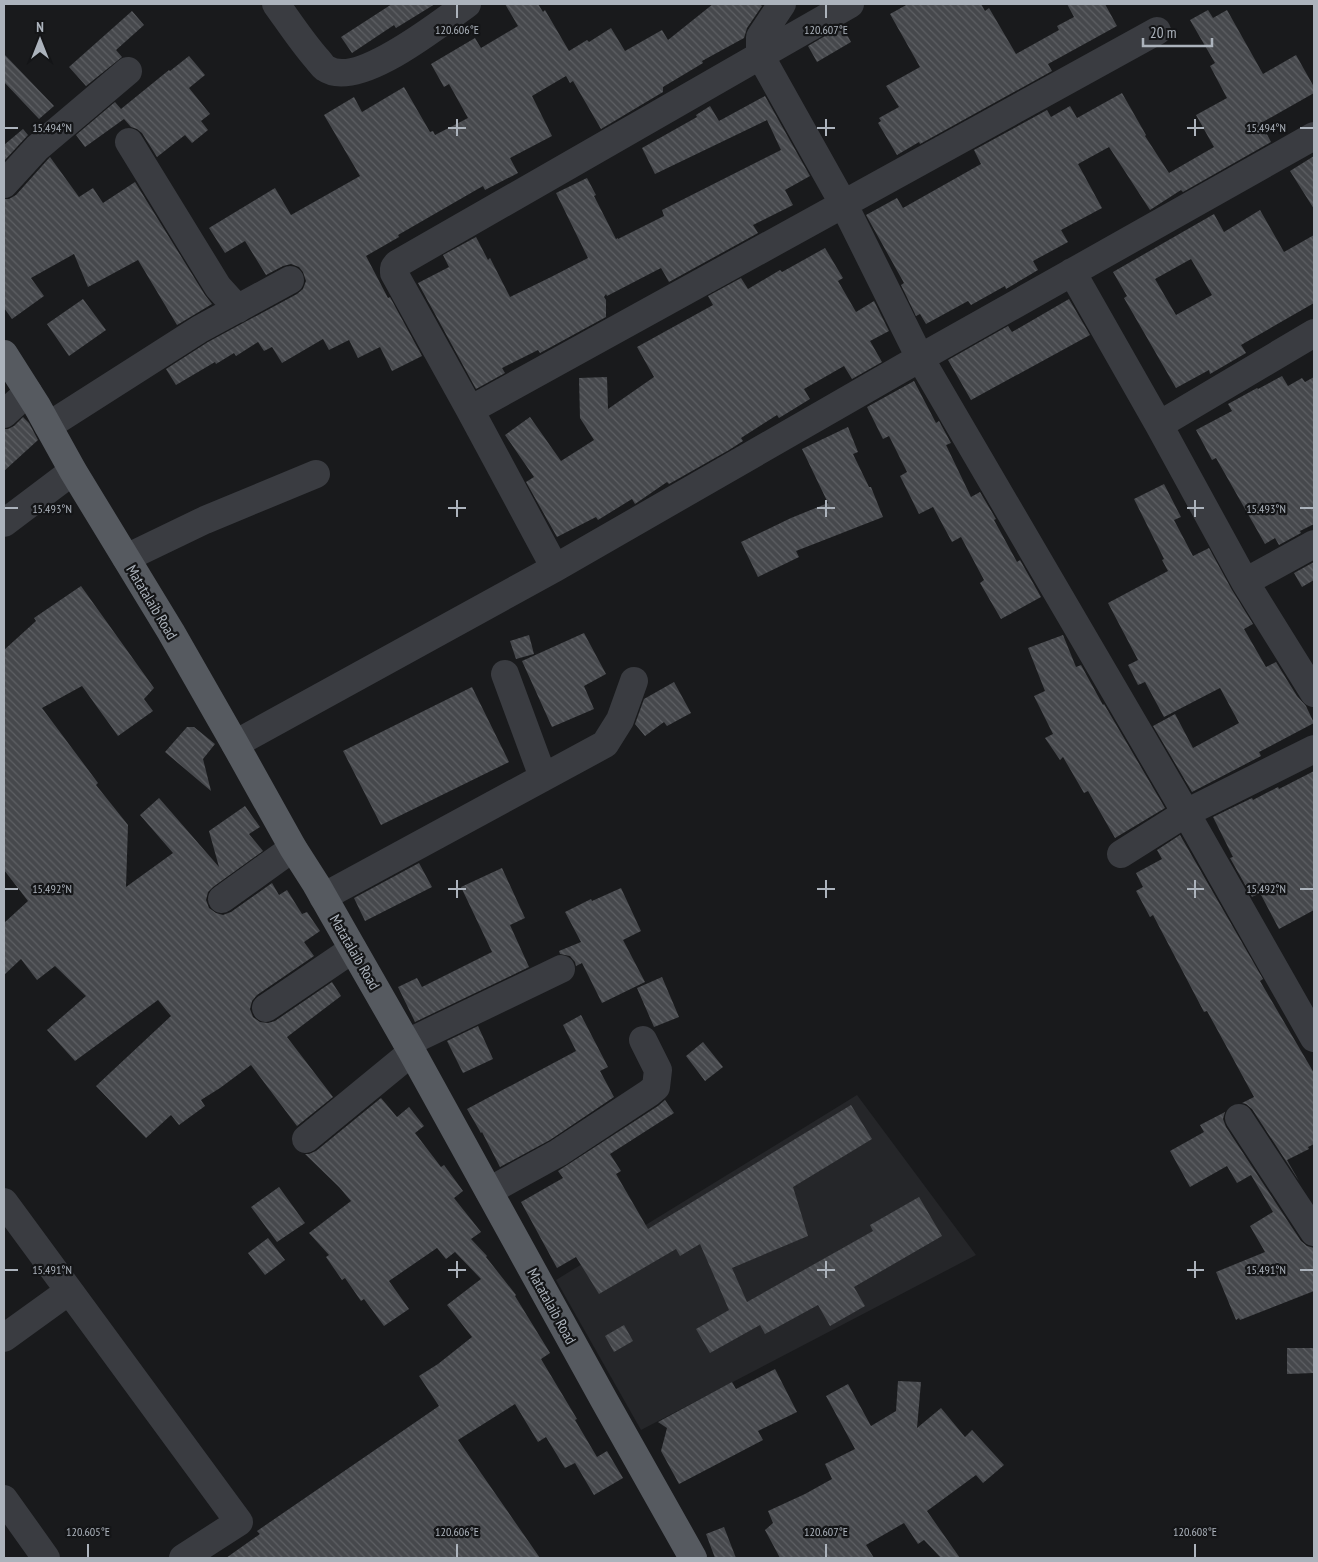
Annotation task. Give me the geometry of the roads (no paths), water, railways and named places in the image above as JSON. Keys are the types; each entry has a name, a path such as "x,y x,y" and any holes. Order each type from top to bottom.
{"main road":[{"name":"Matatalaib Road","path":"4,354 126,558 353,949 693,1558"}],"street":[{"path":"276,4 311,52 326,69 339,72 355,71 381,61 407,46 467,4"},
{"path":"782,4 760,37 760,55 844,204 920,358 1186,813 1314,1038"},
{"path":"555,568 394,273 394,268 397,264 850,4"},
{"path":"470,410 1157,31"},
{"path":"4,184 37,148 128,70"},
{"path":"235,744 555,568 920,358 1314,136"},
{"path":"129,142 218,287 238,309"},
{"path":"1072,272 1245,582 1314,693"},
{"path":"48,426 200,329 290,280"},
{"path":"1159,425 1314,333"},
{"path":"4,414 28,392"},
{"path":"4,524 74,471"},
{"path":"126,558 205,520 316,474"},
{"path":"1245,582 1314,544"},
{"path":"505,674 543,778"},
{"path":"323,897 605,744 620,720 634,681"},
{"path":"1121,854 1186,813 1314,749"},
{"path":"222,899 293,848"},
{"path":"266,1008 353,949"},
{"path":"306,1139 409,1048 561,969"},
{"path":"489,1191 558,1153 656,1087 658,1070 643,1040"},
{"path":"1238,1118 1314,1232"},
{"path":"4,1202 239,1522 183,1558"},
{"path":"4,1338 69,1291"},
{"path":"4,1499 46,1558"}]}
